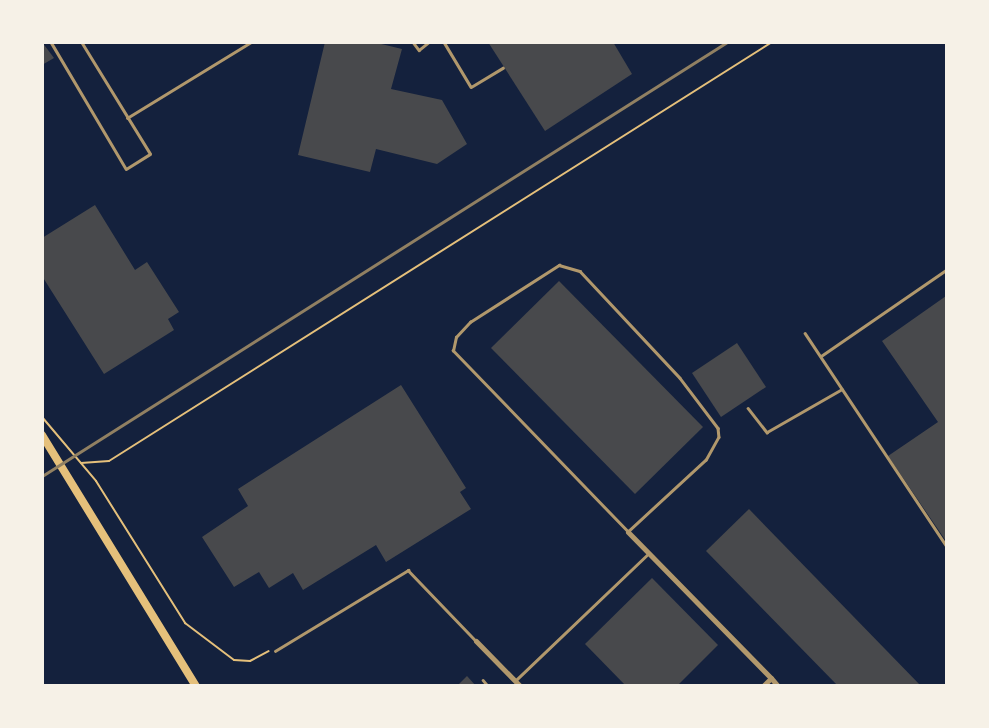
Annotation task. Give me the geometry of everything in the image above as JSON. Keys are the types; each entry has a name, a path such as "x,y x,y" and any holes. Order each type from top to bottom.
{"main road":[{"path":"42,434 196,686"}],"street":[{"path":"628,532 778,686"},
{"path":"476,641 520,686"},
{"path":"763,686 771,678"}],"lane":[{"path":"51,42 126,169 150,154 80,42"},
{"path":"127,118 251,42"},
{"path":"413,42 419,50 428,42"},
{"path":"444,42 471,86 503,68"},
{"path":"559,265 580,271 680,378 718,428 720,437 706,460 628,532 453,351 456,337 470,322 559,265"},
{"path":"820,356 946,270"},
{"path":"805,333 946,545"},
{"path":"748,408 767,432 842,389"},
{"path":"515,681 649,553"},
{"path":"275,651 408,570 476,641"},
{"path":"482,680 488,686"}],"path":[{"path":"81,463 109,461 772,42"},
{"path":"42,417 96,481 193,631 244,662 275,651"}],"building":[{"path":"42,42 54,58 42,65"},
{"path":"325,42 373,42 402,49 391,89 442,100 467,144 437,164 376,149 370,172 298,155"},
{"path":"488,42 613,42 632,74 545,131"},
{"path":"95,205 135,270 147,262 179,312 168,319 174,330 104,374 42,276 42,238"},
{"path":"559,281 703,427 635,494 491,348"},
{"path":"946,296 946,541 888,456 938,422 882,341"},
{"path":"737,343 766,387 721,417 692,373"},
{"path":"401,385 466,488 460,492 471,509 386,562 376,545 303,590 293,573 269,588 259,572 234,587 202,537 248,506 238,489"},
{"path":"749,509 921,686 838,686 706,551"},
{"path":"652,578 718,645 677,686 626,686 585,644"},
{"path":"467,676 476,686 457,686"}],"railway":[{"path":"42,476 727,42"}]}
